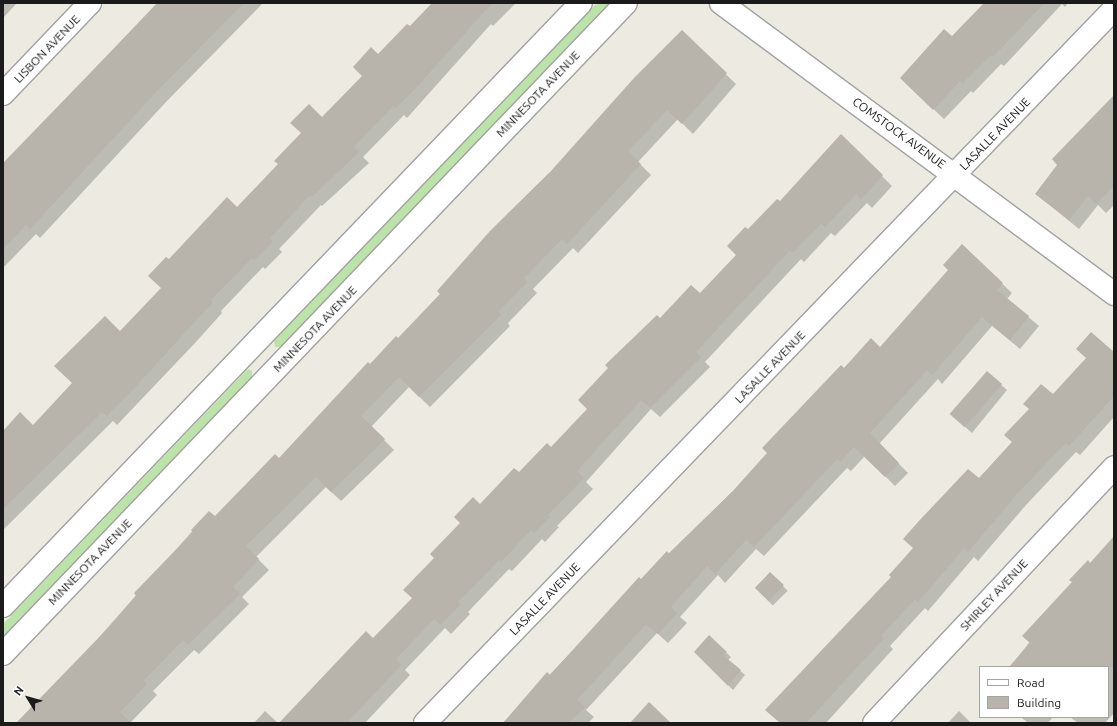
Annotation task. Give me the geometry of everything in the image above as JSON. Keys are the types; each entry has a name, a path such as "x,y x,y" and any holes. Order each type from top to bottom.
{"street":[{"name":"LISBON AVENUE","path":"3,94 90,3"},
{"path":"3,606 581,3"},
{"name":"MINNESOTA AVENUE","path":"3,654 626,3"},
{"name":"COMSTOCK AVENUE","path":"721,3 956,175 1114,294"},
{"name":"LASALLE AVENUE","path":"425,723 956,175 1114,9"},
{"path":"251,349 274,371"},
{"name":"SHIRLEY AVENUE","path":"874,723 1114,467"}],"green space":[{"path":"597,3 611,3 281,347 275,347 274,341"},
{"path":"248,369 252,371 252,378 3,639 3,624"}],"building":[{"path":"158,3 244,3 156,92 30,229 26,225 3,249 3,163"},
{"path":"432,3 492,3 415,89 396,108 393,106 354,147 359,152 312,197 310,195 270,238 273,241 254,260 252,258 211,300 213,302 137,385 107,416 102,412 3,509 3,431 20,412 33,425 72,383 54,366 105,316 120,331 161,288 148,276 166,257 169,259 227,197 237,207 278,164 274,161 301,133 290,123 309,104 322,117 362,76 353,67 371,47 378,54 407,24 410,26"},
{"path":"984,3 1044,3 993,57 991,55 962,84 960,81 933,110 900,78 944,29 952,36"},
{"path":"682,30 727,73 682,124 667,110 628,151 641,164 567,244 562,239 524,278 527,282 498,312 501,315 419,397 399,377 361,416 385,439 331,492 316,477 246,546 259,559 233,587 240,594 188,645 183,640 144,680 147,684 120,712 131,723 16,723 109,627 136,596 134,593 193,532 191,530 209,511 215,516 275,454 279,458 368,362 370,364 396,336 398,338 440,294 437,291 490,231 551,171 634,78"},
{"path":"1114,95 1114,186 1096,204 1088,196 1069,220 1035,194 1057,165 1052,159"},
{"path":"841,134 883,175 861,199 856,194 825,227 821,224 793,253 790,250 696,352 701,357 650,408 641,400 577,471 584,478 548,515 550,517 534,533 531,530 501,562 499,560 458,602 461,604 440,625 434,619 396,659 401,665 347,723 279,723 366,631 373,638 412,598 403,590 434,558 430,554 460,523 454,517 473,497 480,504 514,468 519,472 547,443 551,447 587,409 578,400 608,368 605,365 657,315 660,318 691,285 700,293 736,255 727,246 745,227 748,229 777,199 780,201"},
{"path":"962,244 1003,283 997,290 1029,316 1010,340 982,317 932,375 927,370 870,433 899,463 885,477 854,447 840,462 837,459 754,547 746,540 715,574 707,566 671,607 677,613 658,634 646,624 577,700 585,707 569,723 503,723 547,672 550,675 639,577 641,579 667,551 669,554 733,491 767,453 762,448 841,365 844,368 871,338 880,347 948,270 943,265"},
{"path":"1091,332 1114,352 1114,396 1069,446 1066,443 1016,495 968,552 964,548 918,602 915,599 881,636 884,638 806,723 780,723 765,710 891,577 889,575 913,548 903,539 918,522 968,469 979,478 1012,442 1004,435 1029,409 1023,404 1041,384 1053,394 1086,358 1076,349"},
{"path":"987,371 1002,384 965,427 950,414"},
{"path":"1114,536 1114,667 1010,666 1030,643 1022,636 1072,582 1069,580 1088,560 1090,563"},
{"path":"770,572 784,585 769,601 755,588"},
{"path":"709,635 727,652 723,655 741,670 728,686 694,652"},
{"path":"649,702 671,723 630,723"}]}
